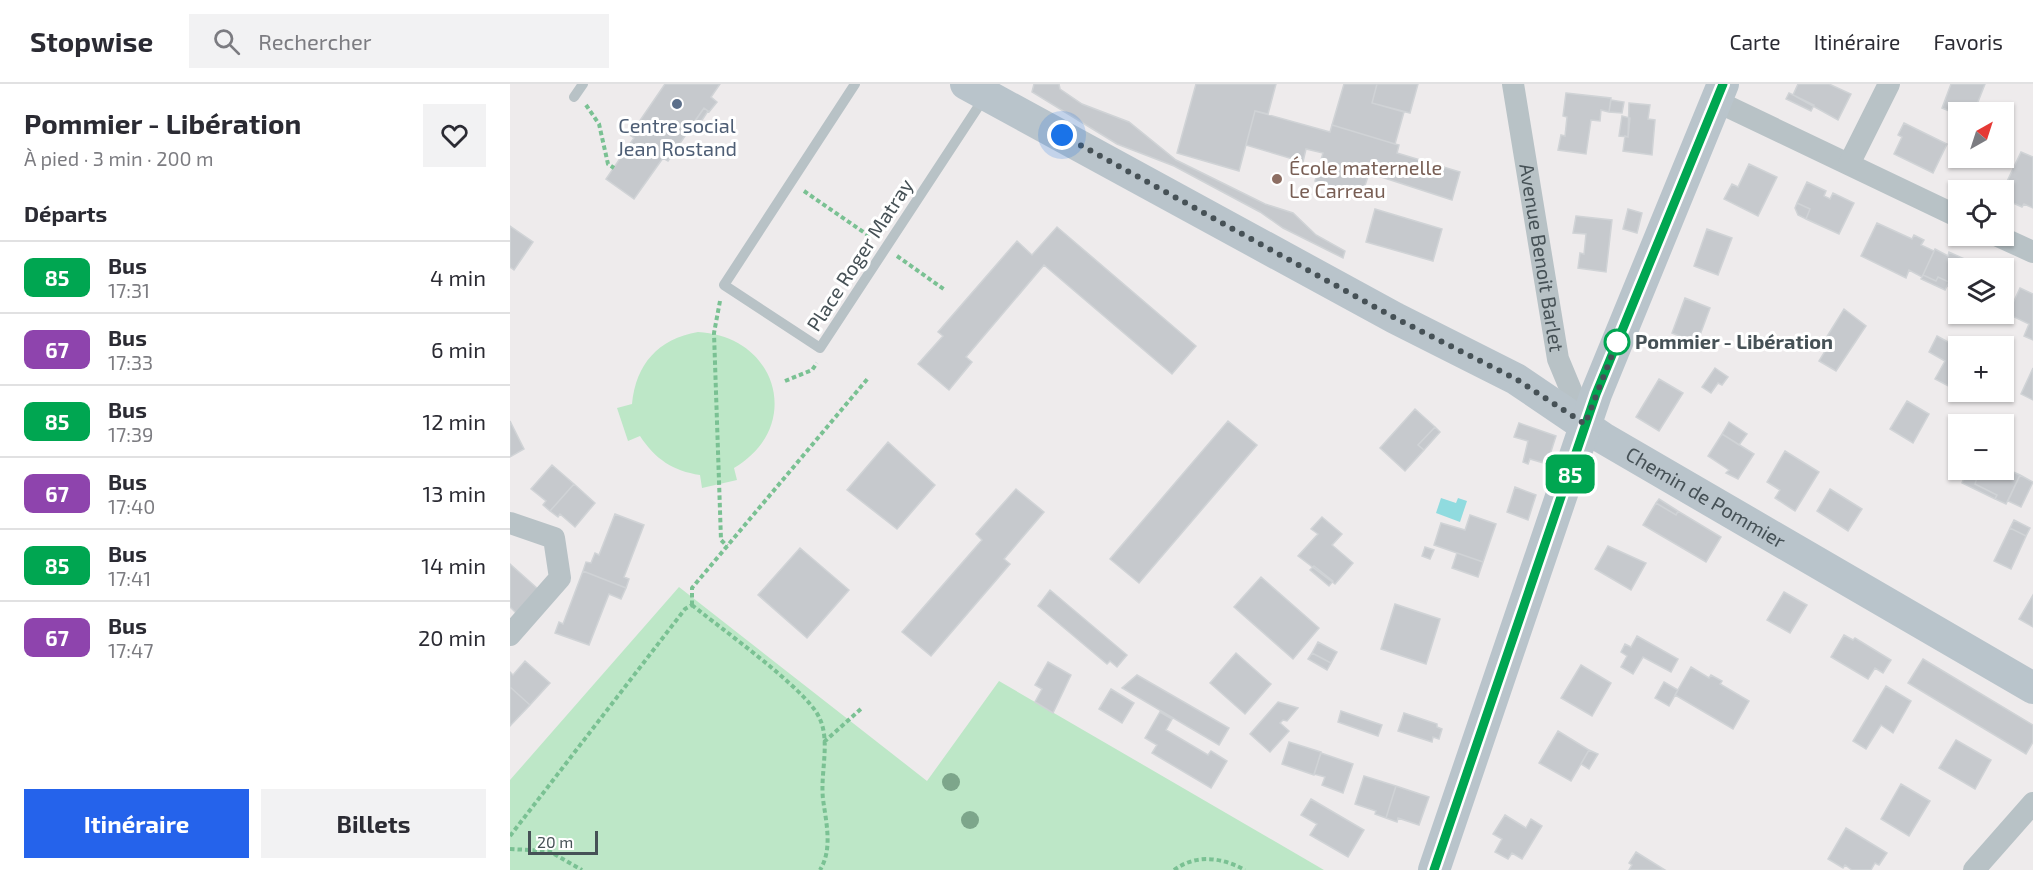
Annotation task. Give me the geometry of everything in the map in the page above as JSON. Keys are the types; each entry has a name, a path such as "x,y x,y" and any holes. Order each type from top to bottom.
{"street":[{"name":"Avenue Benoit Barlet","path":"1513,84 1558,360 1585,424"},
{"path":"1849,164 1889,84"},
{"name":"Chemin de Pommier","path":"976,89 1395,318 1516,379 1603,438 2033,688"},
{"path":"1434,870 1585,424 1720,92 1849,164 1948,212"},
{"path":"2014,243 2033,252"},
{"path":"510,523 554,538 560,578 510,634"},
{"path":"1974,870 2033,803"}],"lane":[{"path":"574,98 583,84"},
{"path":"724,285 855,84"},
{"name":"Place Roger Matray","path":"724,285 820,348 886,248 976,89"}],"path":[{"path":"574,98 589,108 599,124 608,164 614,168"},
{"path":"791,182 945,290"},
{"path":"724,285 714,333 721,540 727,546"},
{"path":"785,381 812,370 820,360 820,348"},
{"path":"692,605 692,588 869,376"},
{"path":"692,605 802,695 819,717 824,742 823,796 828,829 824,863 820,870"},
{"path":"510,836 685,609 692,605"},
{"path":"824,742 863,707"},
{"path":"510,849 549,851 582,870"},
{"path":"1174,870 1184,863 1214,858 1245,870"}],"green space":[{"path":"698,332 725,337 747,349 763,366 772,386 774,408 769,430 756,451 734,468 737,480 702,488 700,475 666,463 640,436 628,441 617,408 632,404 638,377 644,365 661,347 684,335"},
{"path":"679,587 927,781 999,681 1324,870 510,870 510,780"}],"water":[{"path":"1441,498 1456,503 1458,498 1467,501 1460,522 1436,513"}],"building":[{"path":"665,84 720,84 711,97 717,102 709,112 704,108 668,161 663,158 634,199 606,179 634,138 630,135"},
{"path":"1034,84 1059,84 1060,89 1082,104 1129,122 1176,160 1265,204 1293,213 1316,235 1345,251 1343,258 1283,228 1260,212 1174,166 1117,144 1032,92"},
{"path":"1196,84 1276,84 1268,114 1255,111 1239,171 1177,153"},
{"path":"1344,84 1377,84 1372,103 1404,112 1395,144 1332,125"},
{"path":"1377,84 1418,84 1410,113 1372,103"},
{"path":"1798,84 1829,84 1851,94 1838,120 1793,95"},
{"path":"1951,84 1985,84 1978,102 1948,102 1948,110 1942,108"},
{"path":"1566,93 1611,98 1609,112 1601,110 1600,121 1591,120 1586,154 1558,150 1561,135 1565,136 1567,117 1563,116"},
{"path":"1789,93 1814,105 1811,111 1786,99"},
{"path":"1611,100 1624,102 1622,113 1609,112"},
{"path":"1629,103 1650,105 1648,119 1655,120 1652,155 1623,151 1625,136 1628,137"},
{"path":"704,108 708,111 697,128 692,125"},
{"path":"1255,111 1330,132 1332,125 1399,145 1397,153 1460,172 1452,200 1369,173 1362,195 1315,181 1323,153 1306,149 1303,162 1246,145"},
{"path":"1622,116 1630,118 1628,137 1619,136"},
{"path":"1904,123 1947,144 1933,173 1894,154 1902,137 1898,135"},
{"path":"2021,152 2033,157 2033,208 2014,203 2014,180 2008,180"},
{"path":"1749,164 1777,177 1758,216 1724,199 1732,184 1738,187"},
{"path":"1807,182 1826,191 1824,196 1830,199 1833,193 1854,203 1839,234 1806,219 1810,209 1797,203"},
{"path":"1797,203 1810,209 1806,219 1798,215 1795,208"},
{"path":"1375,209 1442,229 1433,261 1366,242"},
{"path":"1628,209 1642,213 1637,233 1623,229"},
{"path":"1576,216 1612,220 1606,272 1578,268 1580,253 1584,254 1586,234 1573,233"},
{"path":"1877,223 1912,239 1914,235 1924,240 1921,245 1934,251 1922,277 1909,270 1906,278 1861,256"},
{"path":"510,226 533,242 514,270 510,267"},
{"path":"1057,227 1196,346 1172,374 1044,265 966,357 972,362 949,390 918,364 943,336 938,332 1017,241 1032,255"},
{"path":"1707,229 1732,238 1718,275 1694,266"},
{"path":"1935,249 1948,256 1949,252 1962,258 1948,258 1948,282 1938,277 1936,281 1923,275"},
{"path":"1923,275 1936,281 1938,277 1948,282 1948,284 1945,290 1921,279"},
{"path":"2020,288 2033,294 2033,340 2024,336 2029,324 2014,317 2014,301"},
{"path":"1685,298 1710,308 1697,343 1672,333"},
{"path":"1844,309 1866,326 1836,371 1819,361 1832,340 1826,338"},
{"path":"1937,336 1948,342 1948,386 1935,379 1945,361 1929,352"},
{"path":"1715,368 1728,377 1722,385 1718,383 1711,393 1702,387"},
{"path":"2033,368 2033,400 2021,394"},
{"path":"1659,379 1683,393 1659,431 1636,417"},
{"path":"1907,401 1929,414 1913,443 1890,429"},
{"path":"1415,409 1435,427 1418,445 1424,450 1405,471 1380,448"},
{"path":"510,421 524,449 510,457"},
{"path":"1228,421 1257,445 1139,583 1110,559"},
{"path":"1729,422 1747,434 1739,445 1722,434"},
{"path":"1519,423 1556,436 1547,464 1530,459 1528,464 1523,462 1528,441 1514,437"},
{"path":"1435,427 1440,432 1424,450 1418,445"},
{"path":"1722,434 1754,454 1738,479 1726,473 1729,470 1708,456"},
{"path":"888,442 935,485 897,529 847,490"},
{"path":"1785,451 1819,472 1795,511 1775,498 1780,490 1767,482"},
{"path":"552,465 574,484 550,511 543,505 546,501 531,489"},
{"path":"2014,472 2020,475 2006,504 1995,499 1997,495 1975,484 1976,480 2014,480"},
{"path":"2020,475 2033,482 2021,507 2008,501"},
{"path":"1963,480 1976,480 1975,484 1997,495 1995,499 1962,483"},
{"path":"574,484 595,503 575,527 560,514 558,517 550,511"},
{"path":"1515,487 1536,495 1528,520 1507,512"},
{"path":"1016,489 1044,512 1004,559 1010,564 931,656 902,632 982,540 976,534"},
{"path":"1830,489 1862,509 1848,531 1817,511"},
{"path":"1659,499 1678,511 1676,515 1656,503"},
{"path":"1656,503 1676,515 1678,511 1721,537 1706,562 1643,525"},
{"path":"615,514 644,525 624,577 629,579 626,588 583,571 586,562 591,563 595,553 599,555"},
{"path":"1470,515 1496,524 1483,562 1434,545 1441,523 1465,530"},
{"path":"1322,517 1342,534 1332,545 1353,563 1335,584 1298,556 1318,534 1311,529"},
{"path":"2014,520 2030,528 2026,536 2010,528"},
{"path":"2010,528 2026,536 2011,569 1994,561"},
{"path":"1608,546 1646,563 1631,590 1595,569"},
{"path":"1425,547 1434,550 1430,559 1422,556"},
{"path":"800,548 849,590 807,638 758,595"},
{"path":"1457,553 1483,562 1478,577 1452,568"},
{"path":"510,564 538,589 516,613 510,607"},
{"path":"1314,566 1333,581 1329,586 1310,570"},
{"path":"583,571 626,588 621,599 609,594 589,645 555,633 559,622 563,624"},
{"path":"1261,577 1319,628 1293,659 1234,607"},
{"path":"1050,590 1127,655 1117,667 1110,661 1107,664 1038,606"},
{"path":"1784,592 1807,605 1790,633 1767,620"},
{"path":"2033,595 2033,627 2019,619"},
{"path":"1395,604 1440,619 1426,664 1381,649"},
{"path":"1844,635 1853,640 1855,638 1891,660 1883,673 1875,668 1868,679 1831,657"},
{"path":"1637,636 1678,659 1671,672 1643,657 1633,674 1621,667 1627,656 1621,652 1625,644 1631,647"},
{"path":"1318,642 1337,652 1331,663 1312,653"},
{"path":"1236,653 1271,684 1245,714 1210,683"},
{"path":"1312,653 1331,663 1327,670 1308,659"},
{"path":"1923,659 2033,725 2033,742 2026,754 1908,683"},
{"path":"525,661 550,683 530,705 510,687 510,672 513,675"},
{"path":"1048,662 1071,675 1053,713 1035,702 1042,689 1035,685"},
{"path":"1581,665 1611,683 1592,716 1561,698"},
{"path":"1691,667 1709,678 1711,675 1722,681 1720,684 1749,701 1733,729 1675,695"},
{"path":"1137,675 1229,728 1219,745 1122,688"},
{"path":"1664,682 1678,690 1669,706 1655,698"},
{"path":"1886,686 1911,701 1893,733 1881,725 1866,749 1853,741"},
{"path":"510,687 530,705 510,726"},
{"path":"1111,689 1134,703 1122,723 1099,709"},
{"path":"1278,702 1298,708 1287,721 1283,720 1280,723 1289,731 1270,752 1250,734"},
{"path":"1341,711 1382,725 1378,736 1338,722"},
{"path":"1160,712 1172,719 1166,730 1208,755 1211,751 1227,761 1211,788 1152,753 1157,745 1145,738"},
{"path":"1404,713 1437,724 1437,727 1442,729 1439,739 1433,737 1432,742 1398,731"},
{"path":"1558,731 1589,750 1571,781 1539,763"},
{"path":"1956,740 1991,760 1975,789 1939,768"},
{"path":"1289,742 1321,752 1314,775 1282,764"},
{"path":"1589,750 1598,754 1589,769 1581,764"},
{"path":"1321,753 1353,764 1343,793 1322,785 1325,777 1314,774"},
{"path":"1364,776 1396,786 1386,818 1375,814 1376,811 1355,804"},
{"path":"1901,784 1930,801 1909,836 1881,819"},
{"path":"1396,786 1429,797 1419,825 1398,818 1397,822 1386,818"},
{"path":"1311,799 1364,830 1348,857 1310,835 1317,824 1301,815"},
{"path":"1505,815 1526,828 1531,819 1542,826 1522,859 1512,853 1508,859 1495,852 1502,839 1493,834"},
{"path":"1846,828 1887,853 1879,865 1875,863 1871,870 1852,870 1845,865 1843,868 1828,859"},
{"path":"1636,852 1665,870 1629,870 1632,865 1629,863"}],"bus line":[{"name":"85","path":"1434,870 1565,492 1596,394 1723,84"}],"place":[{"name":"Centre social Jean Rostand","path":"677,104"},
{"name":"École maternelle Le Carreau","path":"1277,179"},
{"name":"Pommier - Libération","path":"1617,342"}],"route":[{"path":"1062,135 1395,318 1516,379 1585,424 1619,337 1617,342"}]}
